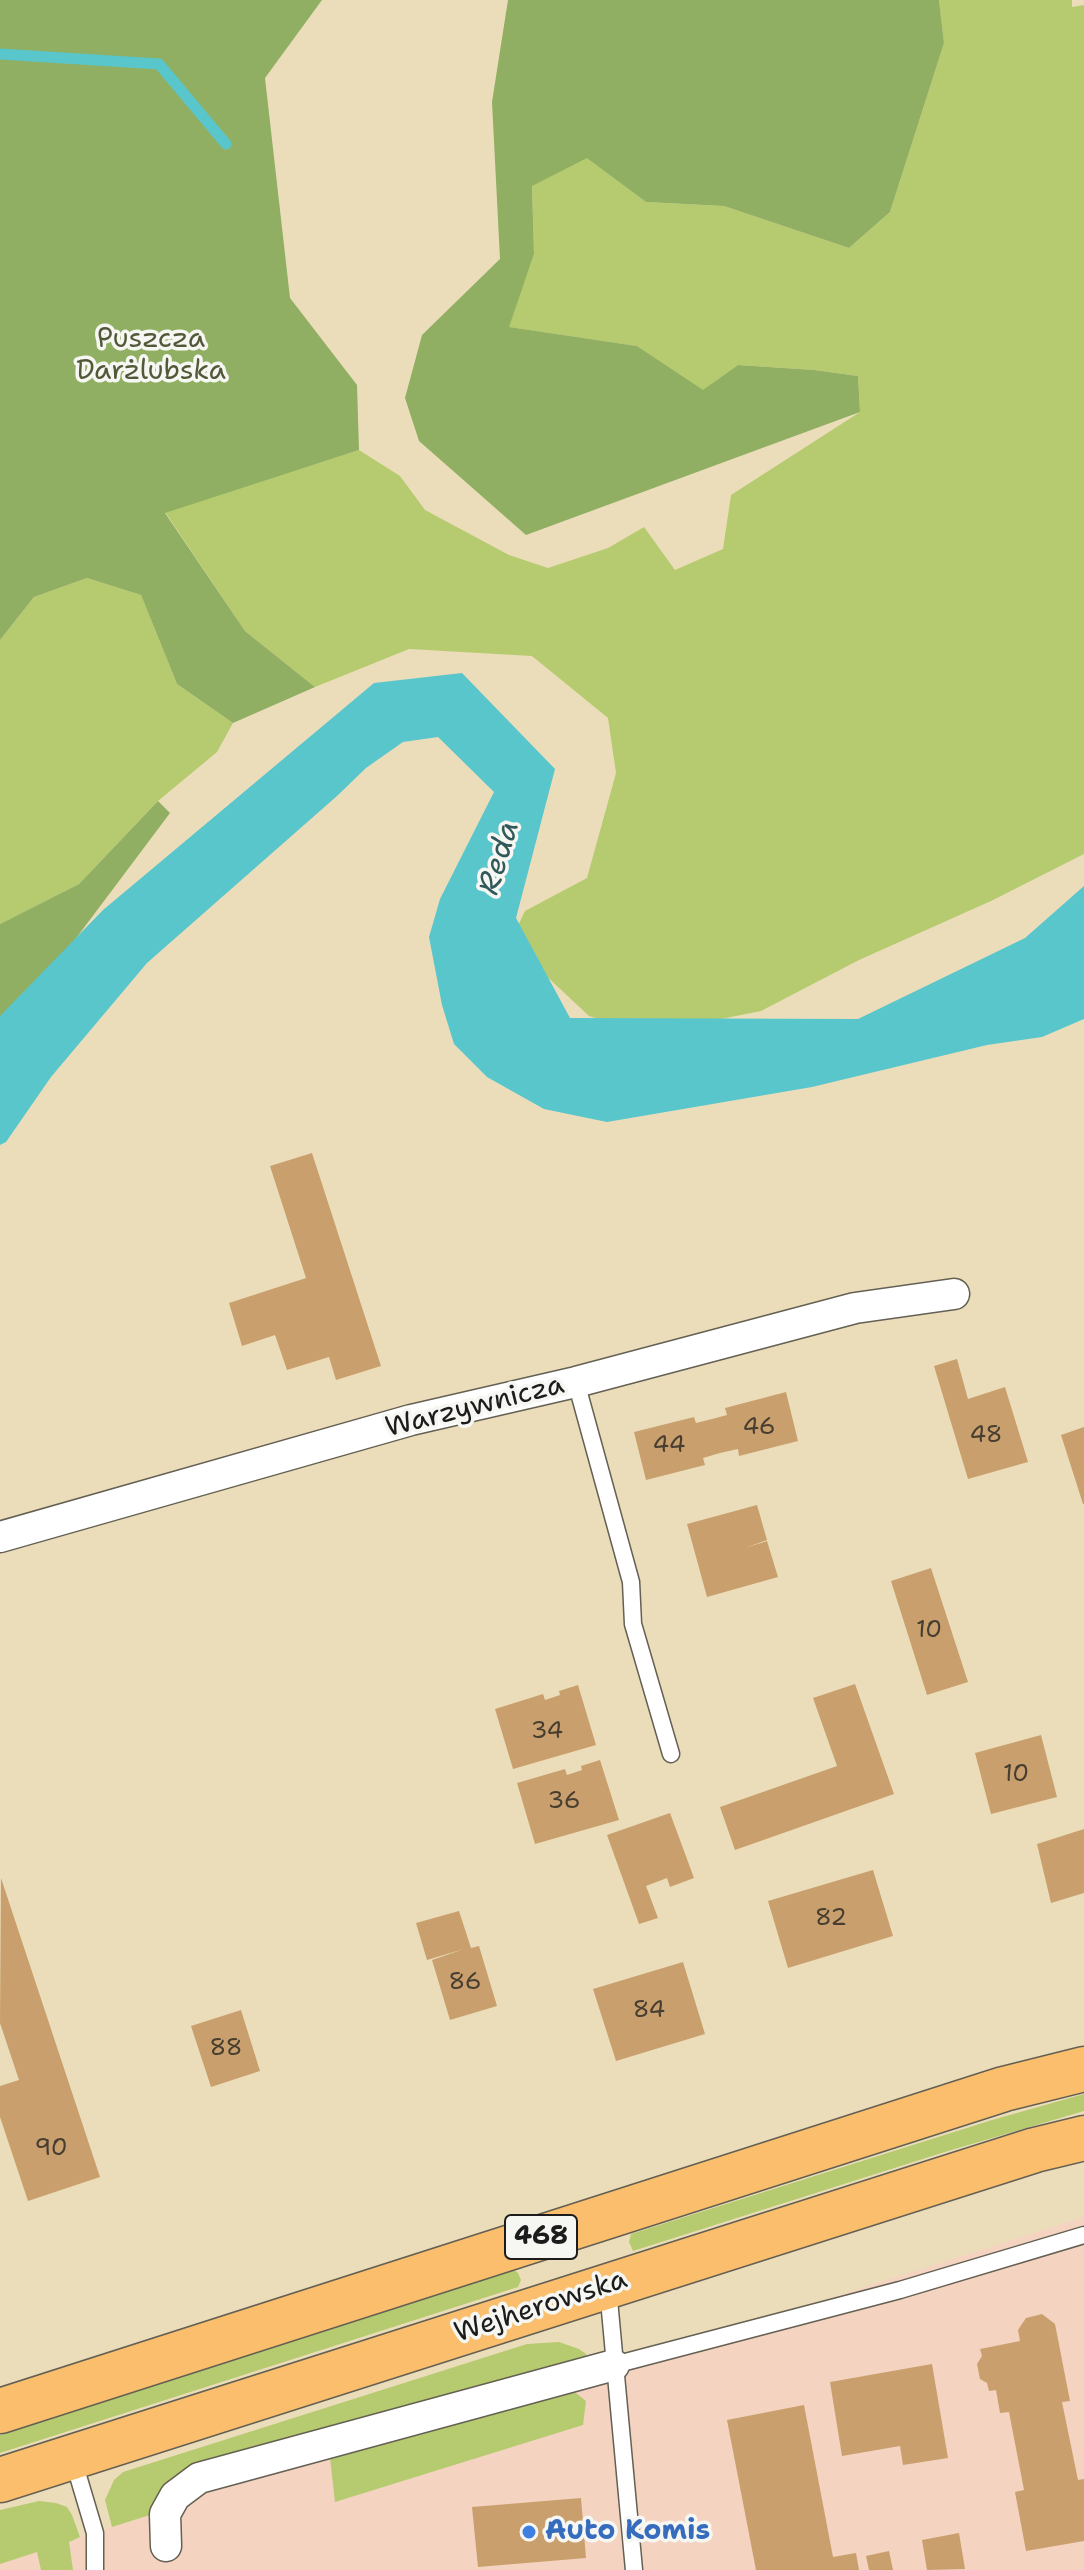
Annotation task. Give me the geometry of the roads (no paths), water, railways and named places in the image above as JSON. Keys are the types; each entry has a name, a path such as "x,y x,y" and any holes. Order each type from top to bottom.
{"main road":[{"name":"468","path":"0,2411 1004,2089 1084,2069"},
{"name":"Wejherowska","path":"0,2480 607,2285 1035,2150 1084,2138"}],"street":[{"name":"Warzywnicza","path":"0,1537 411,1420 576,1382 855,1308 954,1294"},
{"path":"166,2546 165,2514 175,2496 199,2478 614,2365"}],"lane":[{"path":"576,1382 631,1582 633,1624 671,1754"},
{"path":"614,2365 900,2290 1084,2235"},
{"path":"607,2285 634,2570"},
{"path":"73,2457 95,2533 95,2570"}],"water":[{"name":"Reda","path":"462,673 555,769 516,918 570,1018 858,1019 1025,938 1084,886 1084,1019 1042,1037 987,1045 812,1087 607,1122 544,1109 487,1077 454,1044 442,1005 429,937 440,899 494,792 438,737 403,742 366,768 147,963 51,1077 6,1142 0,1145 0,1016 103,910 374,683"}],"waterway":[{"path":"0,54 159,64 226,144"}],"place":[{"name":"Auto Komis","path":"529,2532"}],"park label":[{"name":"Puszcza Darżlubska","path":"151,356"}]}
